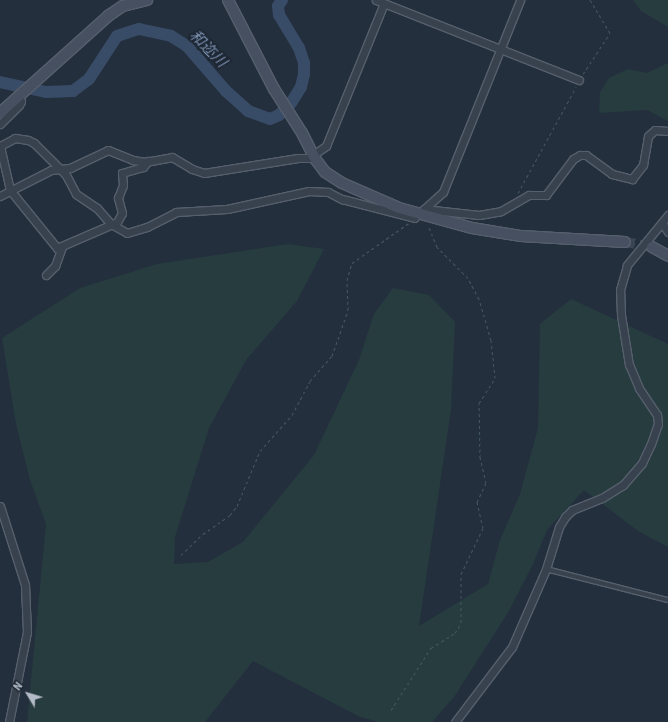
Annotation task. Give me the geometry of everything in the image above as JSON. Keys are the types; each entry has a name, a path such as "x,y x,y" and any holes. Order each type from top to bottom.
{"street":[{"path":"0,113 108,16 123,6 147,0"},
{"path":"228,0 274,89 302,133 315,158 325,172 342,183 399,208 472,228 521,236 625,242"},
{"path":"376,0 579,80"},
{"path":"422,214 443,192 520,0"},
{"path":"0,196 10,190 15,190 51,170 70,168 108,150 133,160 148,161 172,157 204,173 298,158 315,158 326,146 384,4"},
{"path":"0,124 19,105 20,95"},
{"path":"148,161 142,167 122,173 123,185 118,198 122,213 117,222 111,224 62,247 57,248 10,190 0,146 15,138 28,140 60,169 76,194 97,208 111,224 127,233 136,232 176,212 227,209 320,190 422,214 479,215 501,212 529,195 546,195 573,159 580,155 586,155 612,174 632,178 643,166 648,136 655,130 668,131"},
{"path":"455,722 512,647 546,568 559,527 565,517 583,504 611,493 634,475 655,434 657,415 639,388 629,364 620,315 620,290 627,265 668,215"},
{"path":"662,223 668,232"},
{"path":"46,275 54,266 62,247"},
{"path":"652,247 668,256"},
{"path":"0,506 25,585 27,632 9,722"}],"lane":[{"path":"546,568 668,600"}],"path":[{"path":"511,206 579,80 610,33 590,0"},
{"path":"181,555 203,534 230,515 237,506 260,451 292,415 310,382 332,356 348,310 347,280 352,263 422,214 437,247 468,278 479,299 491,340 495,378 479,403 480,458 486,483 477,502 483,528 461,574 461,623 456,632 431,648 391,710"}],"green space":[{"path":"633,0 668,0 668,27 641,11"},
{"path":"668,63 668,121 647,110 599,113 600,92 609,78 628,69 647,73"},
{"path":"288,244 324,249 297,301 246,360 209,428 175,537 174,564 208,562 243,542 314,455 359,360 374,314 393,288 429,295 455,322 451,410 419,626 488,584 500,540 520,494 538,428 540,324 571,299 668,344 668,547 638,531 584,490 547,530 533,564 509,611 454,697 432,722 378,722 358,716 253,661 205,722 27,722 46,524 30,480 16,424 2,338 80,288 157,264"}],"waterway":[{"name":"和迩川","path":"0,82 46,92 73,91 89,79 117,36 139,29 171,36 187,46 226,91 248,111 270,119 279,115 291,103 301,87 304,74 304,63 299,48 279,15 278,6 282,0"}],"tunnel":[{"path":"625,242 652,247"}]}
